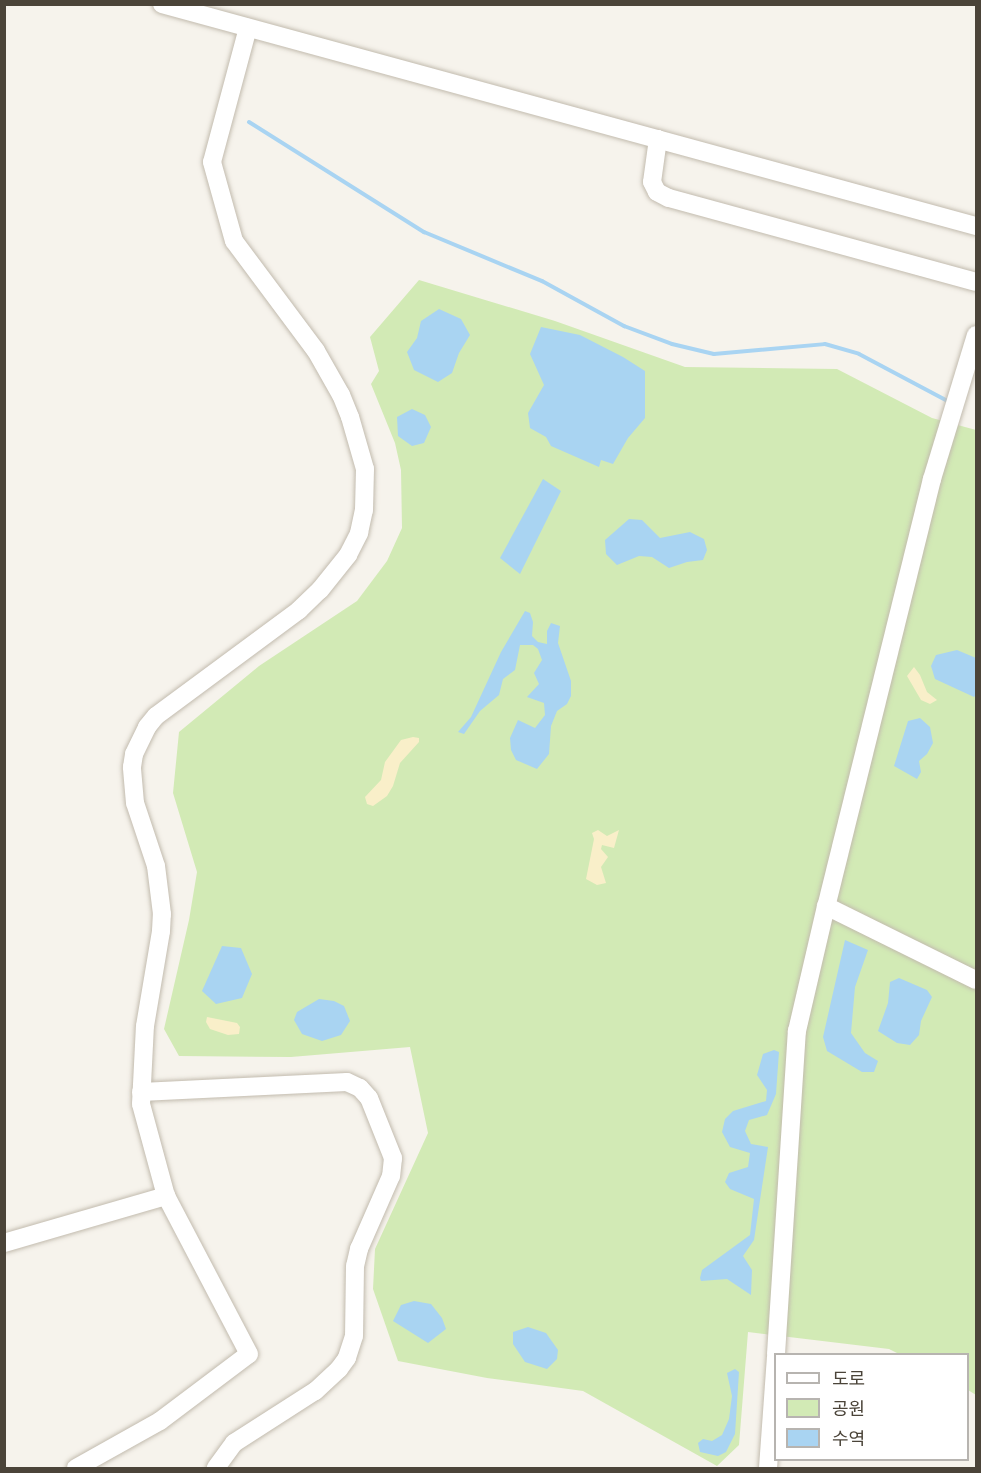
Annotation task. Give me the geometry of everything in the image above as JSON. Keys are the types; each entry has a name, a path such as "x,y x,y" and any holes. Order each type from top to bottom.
{"lane":[{"path":"162,4 976,226"},
{"path":"76,1468 160,1421 249,1354 166,1196 148,1136 141,1092 145,1026 162,914 156,866 135,802 132,767 134,754 147,727 156,716 299,610 320,590 348,555 358,533 364,510 365,469 346,406 316,351 234,241 212,162 248,28"},
{"path":"658,139 652,182 657,192 669,198 976,282"},
{"path":"776,1353 797,1031 932,479 976,336"},
{"path":"826,906 976,980"},
{"path":"141,1092 348,1082 360,1088 369,1098 393,1158 391,1176 359,1249 355,1266 354,1336 347,1358 339,1369 315,1391 234,1443 216,1468"},
{"path":"4,1243 166,1196"},
{"path":"768,1468 774,1384"}],"green space":[{"path":"419,280 555,321 685,367 837,369 932,418 976,430 976,1395 969,1391 969,1353 897,1353 889,1349 748,1332 739,1445 717,1466 583,1391 487,1378 398,1361 373,1289 375,1249 428,1133 410,1047 291,1057 179,1056 164,1029 189,920 197,872 173,793 179,732 259,666 357,601 387,561 402,528 401,470 395,443 371,384 379,371 370,337"}],"sand":[{"path":"914,667 927,692 937,700 930,704 921,700 907,676"},
{"path":"419,738 419,742 400,763 393,786 387,796 373,806 367,804 365,797 381,780 385,762 401,740"},
{"path":"598,830 607,836 619,830 614,848 602,845 601,849 608,857 601,867 606,883 597,885 586,879 594,839 592,833"},
{"path":"207,1017 237,1023 240,1027 239,1034 228,1035 210,1029 206,1022"}],"water":[{"path":"439,309 461,319 470,335 459,353 452,373 438,382 414,370 407,352 417,338 421,321"},
{"path":"541,327 580,335 645,371 645,418 628,438 613,464 601,460 599,467 551,446 546,437 530,428 528,413 544,385 530,354"},
{"path":"412,409 425,415 431,427 424,443 412,446 398,436 397,417"},
{"path":"543,479 561,491 520,574 500,558"},
{"path":"629,519 642,520 660,538 690,532 704,539 707,550 703,560 669,568 652,557 639,556 617,565 606,554 605,540"},
{"path":"525,611 530,613 533,622 532,636 538,642 547,644 547,631 551,623 560,626 558,643 571,681 571,696 567,704 557,711 551,726 549,754 537,769 516,760 511,750 510,738 518,720 535,728 545,715 544,703 527,697 539,684 534,673 542,660 538,649 533,645 520,645 515,670 503,679 499,695 480,711 464,734 458,732 471,717 501,652"},
{"path":"957,650 976,658 976,695 974,697 935,679 931,666 936,655"},
{"path":"920,718 930,727 933,743 927,754 919,761 921,772 917,779 894,766 908,721"},
{"path":"845,940 868,950 855,987 851,1033 865,1053 878,1061 874,1072 862,1072 827,1051 823,1037"},
{"path":"222,946 241,948 252,974 242,998 216,1004 202,991"},
{"path":"899,978 927,990 932,997 921,1021 919,1035 910,1045 897,1043 878,1031 888,1003 890,982"},
{"path":"319,999 334,1001 344,1006 350,1021 341,1035 322,1041 302,1034 294,1020 297,1012"},
{"path":"774,1050 779,1052 776,1094 767,1115 749,1120 745,1131 751,1144 768,1147 754,1240 743,1256 752,1270 751,1295 727,1279 701,1281 700,1278 702,1270 750,1235 754,1199 730,1189 725,1182 729,1173 748,1167 750,1153 730,1147 722,1132 725,1119 733,1111 766,1101 767,1090 757,1075 763,1054"},
{"path":"414,1301 431,1304 442,1318 446,1329 428,1343 393,1321 401,1305"},
{"path":"528,1327 546,1333 558,1350 557,1359 547,1369 525,1362 513,1344 513,1332"},
{"path":"735,1369 739,1372 735,1434 726,1452 718,1456 700,1452 698,1443 703,1439 712,1441 722,1435 729,1419 732,1396 727,1373"}],"waterway":[{"path":"249,122 424,232 542,281 624,326 672,344 714,354 825,344 859,354 951,403"}]}
